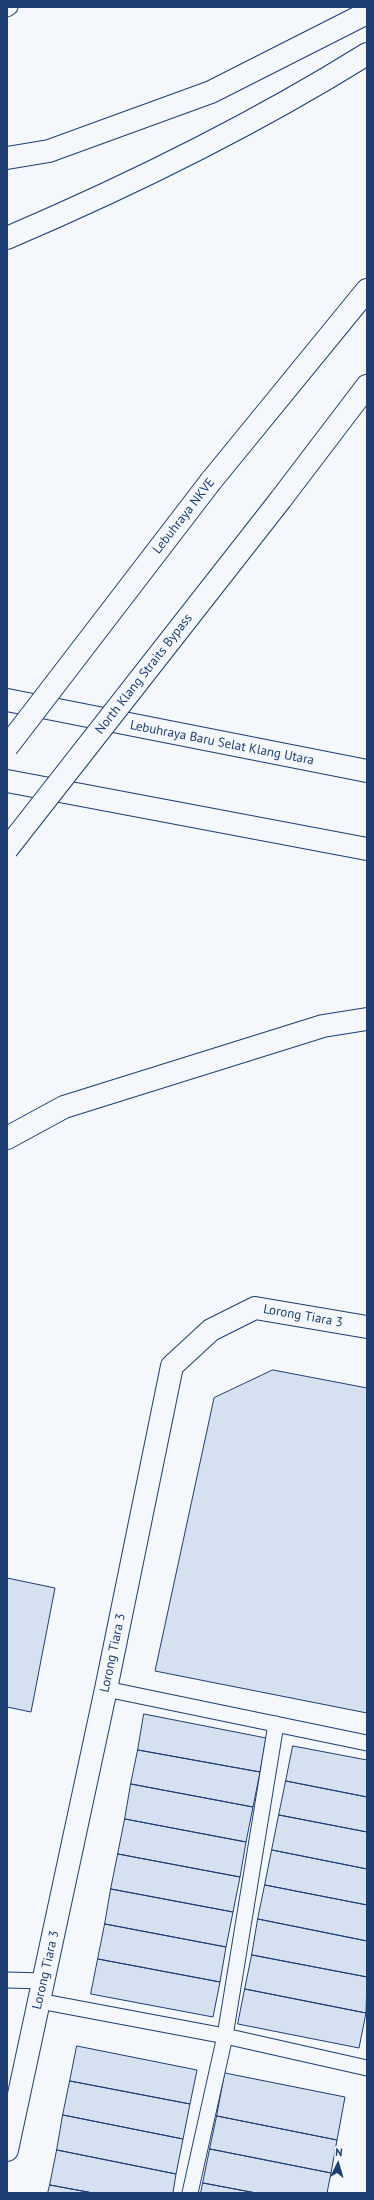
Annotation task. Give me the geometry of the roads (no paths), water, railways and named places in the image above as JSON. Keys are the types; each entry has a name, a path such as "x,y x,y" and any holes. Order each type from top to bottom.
{"main road":[{"path":"7,158 49,151 211,92 367,13"},
{"path":"7,238 138,180 304,93 367,54"},
{"name":"Lebuhraya NKVE","path":"7,747 211,481 367,290"},
{"path":"334,427 367,386"},
{"path":"334,427 367,397"},
{"name":"North Klang Straits Bypass","path":"7,848 281,499 334,427"},
{"name":"Lebuhraya Baru Selat Klang Utara","path":"7,700 367,771"},
{"path":"7,781 367,849"},
{"path":"7,1138 64,1107 323,1026 367,1019"},
{"name":"Lorong Tiara 3","path":"7,2150 106,1689 172,1366 211,1330 255,1308 367,1327"}],"lane":[{"path":"106,1689 367,1743"},
{"path":"190,2193 225,2036 276,1724"},
{"path":"7,1980 41,1991 225,2036 367,2068"}]}
